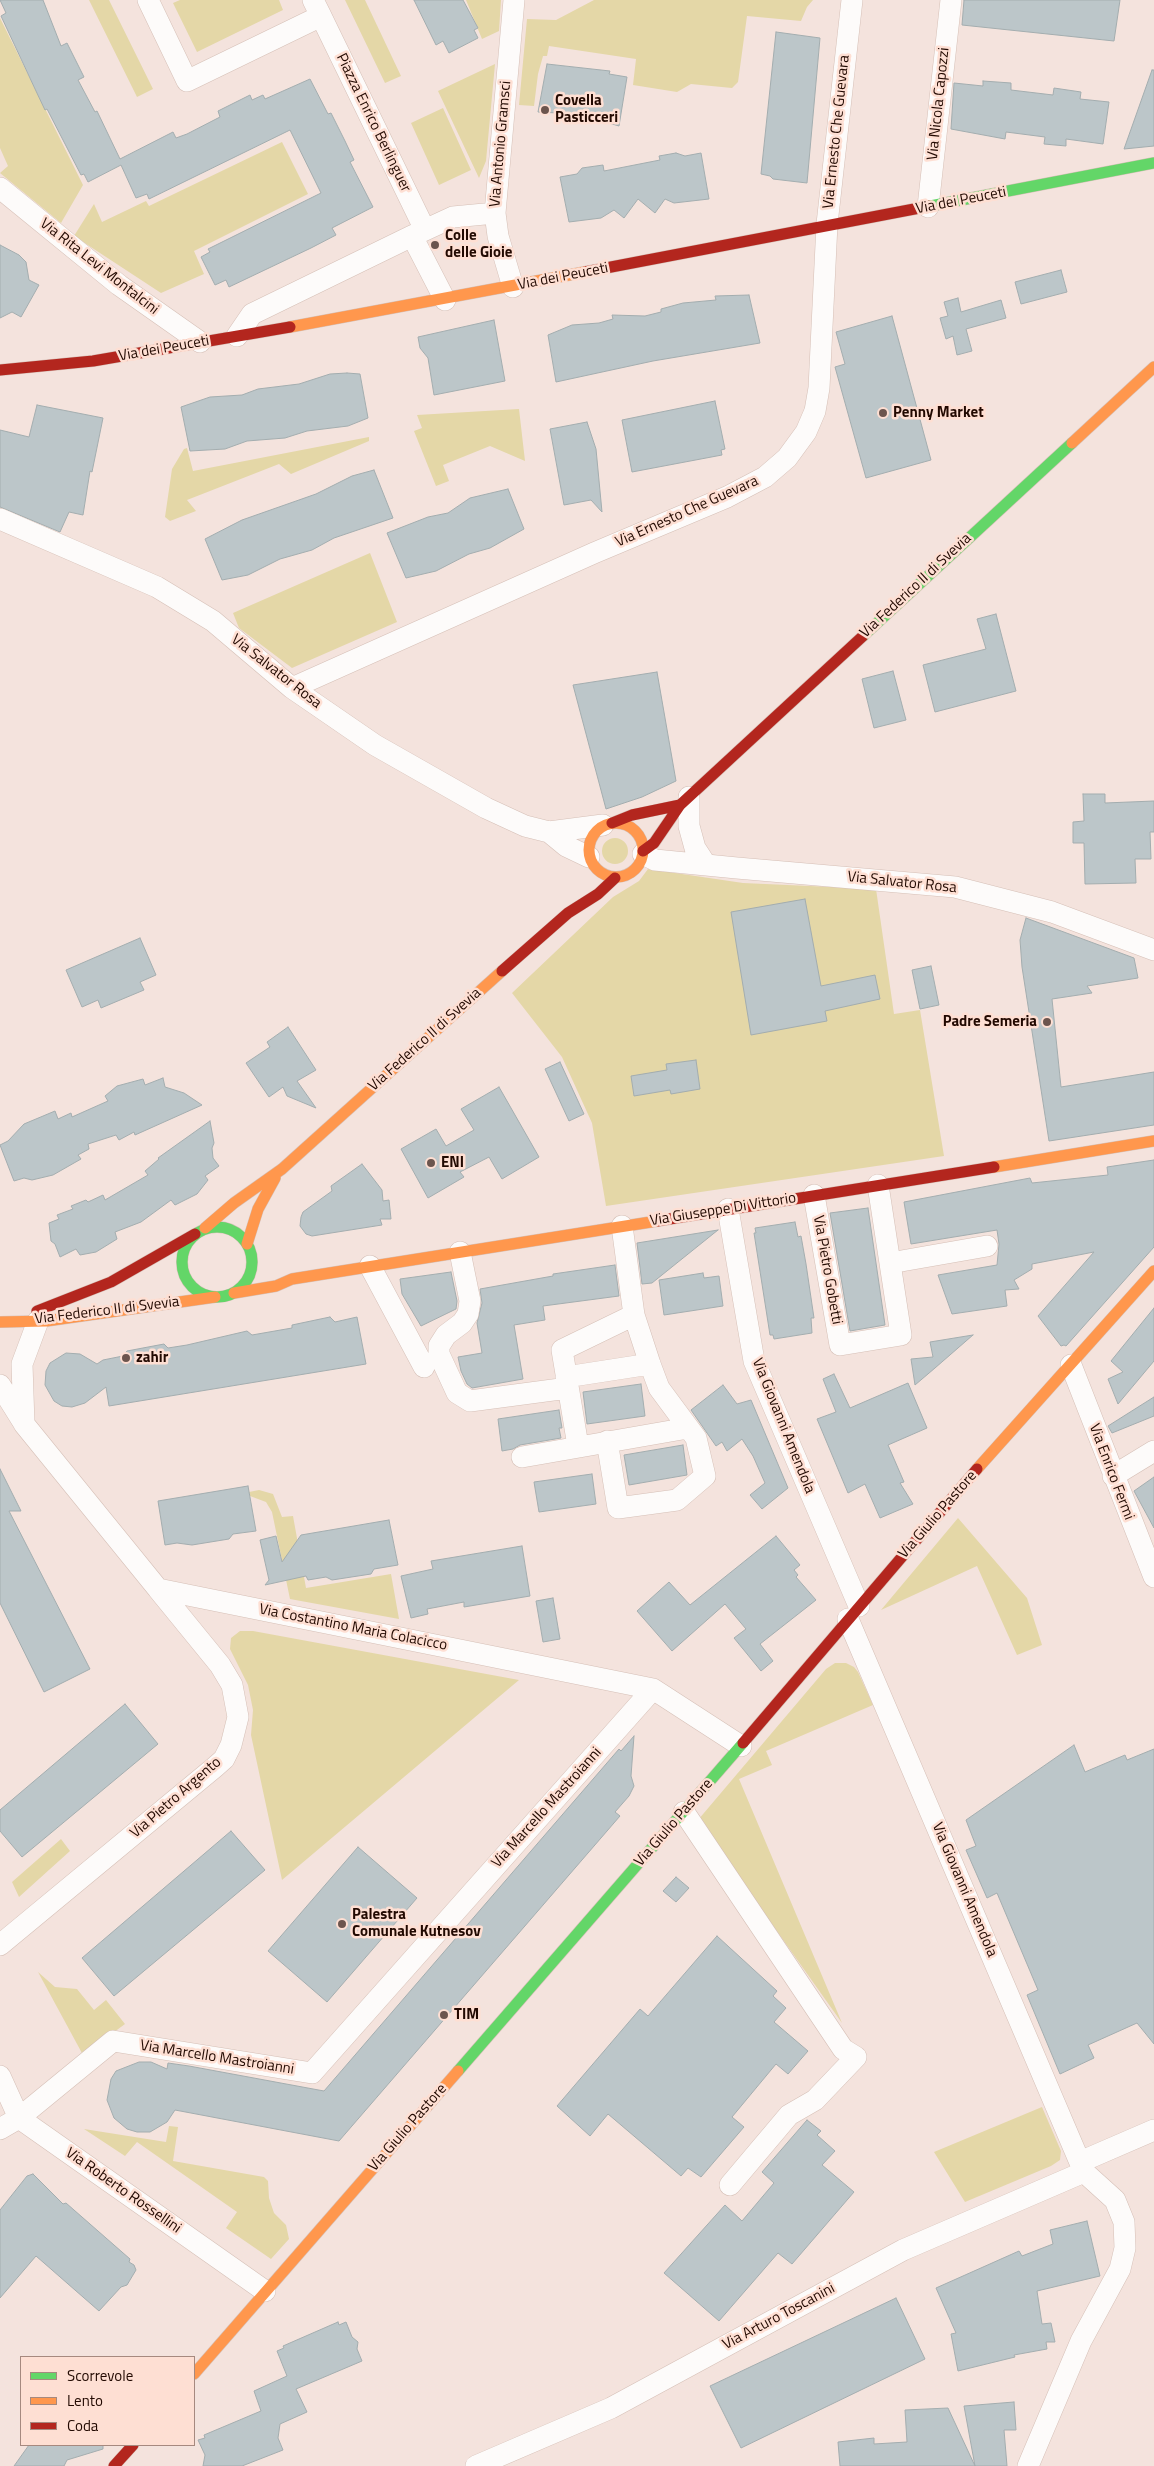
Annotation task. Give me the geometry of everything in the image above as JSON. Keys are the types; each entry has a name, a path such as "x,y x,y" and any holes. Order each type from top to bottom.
{"main road":[{"path":"1124,170 1154,162"},
{"name":"Via dei Peuceti","path":"0,370 93,361 445,300 827,224 1124,170"},
{"path":"1124,170 1154,174"},
{"name":"Via Federico II di Svevia","path":"643,853 654,843 684,801 1154,367"},
{"path":"585,878 590,860 591,839 607,824 684,801"},
{"path":"590,860 601,874 615,878 625,876 636,869 643,853 640,838 631,827 607,824"},
{"path":"568,913 598,894 615,878"},
{"path":"568,913 579,892"},
{"name":"Via Federico II di Svevia","path":"0,1322 42,1310 111,1282 200,1231 234,1203 282,1169 568,913"},
{"name":"Via Giuseppe Di Vittorio","path":"234,1294 276,1286 292,1279 370,1266 1154,1141"},
{"name":"Via Federico II di Svevia","path":"248,1248 258,1209 282,1169"},
{"path":"248,1248 250,1274 234,1294 214,1297 201,1294 191,1285 185,1274 182,1262 186,1245 200,1231 227,1227 241,1237 261,1262"},
{"path":"277,1269 292,1279"},
{"name":"Via Giulio Pastore","path":"195,2373 684,1812 854,1612 1154,1271"},
{"name":"Via Federico II di Svevia","path":"0,1322 38,1321 214,1297"},
{"path":"114,2466 132,2446"}],"street":[{"name":"Piazza Enrico Berlinguer","path":"148,0 187,81 317,8 418,233 445,300"},
{"name":"Via Antonio Gramsci","path":"513,287 498,236 495,213 514,0"},
{"name":"Via Ernesto Che Guevara","path":"292,688 594,553 727,497 765,477 787,458 806,432 815,412 819,388 827,224 852,0"},
{"name":"Via Nicola Capozzi","path":"928,207 950,0"},
{"name":"Via Rita Levi Montalcini","path":"0,188 119,286 200,342"},
{"path":"237,336 252,314 418,233 453,218 495,213"},
{"name":"Via Salvator Rosa","path":"0,519 157,588 213,621 292,688 375,745 477,803 525,826 549,832"},
{"path":"684,801 695,848 706,865"},
{"path":"549,832 607,824"},
{"path":"549,832 566,846 590,860"},
{"name":"Via Salvator Rosa","path":"643,853 656,860 955,887 1052,912 1152,944"},
{"path":"878,1185 890,1264 988,1246"},
{"name":"Via Pietro Gobetti","path":"814,1195 840,1345 901,1335 890,1264"},
{"name":"Via Giovanni Amendola","path":"728,1209 754,1361 854,1612 1082,2167"},
{"path":"607,1441 618,1508 677,1500 705,1476 696,1438 659,1388 650,1364 634,1315 622,1226"},
{"path":"460,1252 470,1301 468,1314 462,1324 446,1335 439,1346 438,1354 457,1393 470,1401 567,1383 650,1364"},
{"path":"370,1266 424,1367"},
{"path":"578,1446 562,1350 634,1315"},
{"path":"24,1424 22,1364 38,1321"},
{"name":"Via Enrico Fermi","path":"1071,1365 1113,1476 1146,1536 1154,1577"},
{"path":"0,1384 24,1424 158,1589"},
{"path":"522,1457 688,1428"},
{"path":"1113,1476 1154,1451"},
{"name":"Via Costantino Maria Colacicco","path":"158,1589 653,1688 741,1746"},
{"name":"Via Pietro Argento","path":"0,1945 215,1768 224,1759 231,1745 238,1717 232,1685 220,1665 158,1589"},
{"name":"Via Marcello Mastroianni","path":"0,2129 19,2118 112,2041 312,2073 653,1688"},
{"path":"684,1812 843,2050 856,2057 815,2100 789,2115 730,2184"},
{"path":"0,2076 19,2118"},
{"name":"Via Roberto Rossellini","path":"19,2118 265,2291"},
{"name":"Via Arturo Toscanini","path":"476,2466 611,2408 903,2250 1082,2167 1154,2130"},
{"path":"1028,2466 1081,2341 1112,2286 1123,2259 1126,2228 1120,2209 1105,2189 1082,2167"}],"shaded area":[{"path":"89,0 109,0 153,89 137,97"},
{"path":"180,0 279,0 283,10 197,52 173,3"},
{"path":"345,0 365,0 401,76 385,83"},
{"path":"466,0 501,0 499,31 482,39"},
{"path":"594,0 813,0 807,7 801,21 747,16 738,82 732,88 691,84 677,92 633,85 636,59 549,46 547,56 543,56 538,74 534,106 519,105 527,19 556,20"},
{"path":"0,18 83,185 61,223 0,173 8,166 0,148"},
{"path":"495,64 486,161 479,178 438,91"},
{"path":"443,108 471,170 439,185 411,123"},
{"path":"282,142 308,194 194,251 204,274 161,293 74,236 94,204 102,222 146,201 149,206"},
{"path":"519,409 525,461 490,446 443,465 449,481 436,486 414,431 422,428 417,415"},
{"path":"369,437 369,441 291,474 279,464 187,500 196,511 170,521 165,517 172,469 184,449 187,448 193,471"},
{"path":"370,553 397,622 292,668 239,628 233,613"},
{"path":"615,838 625,841 628,851 625,861 615,864 605,861 602,851 605,841"},
{"path":"648,869 743,883 876,889 894,1014 920,1010 944,1156 606,1206 592,1123 562,1057 512,993 613,897 639,881"},
{"path":"259,1490 273,1494 282,1517 293,1516 306,1588 391,1574 399,1619 290,1599 272,1512 266,1502 250,1496 249,1492"},
{"path":"958,1518 1027,1598 1042,1645 1017,1655 977,1566 881,1610"},
{"path":"240,1631 253,1631 519,1680 282,1880 251,1735 253,1710 248,1685 230,1649 231,1638"},
{"path":"835,1663 846,1663 854,1667 873,1705 766,1751 772,1765 739,1779 842,2023 698,1820 826,1669"},
{"path":"61,1839 70,1851 19,1897 12,1882"},
{"path":"38,1972 55,1987 77,1989 94,2010 106,2000 125,2024 83,2055"},
{"path":"1042,2107 1061,2151 1060,2160 1051,2166 965,2202 934,2152"},
{"path":"169,2126 178,2127 173,2161 264,2177 268,2181 269,2198 274,2213 286,2225 289,2239 271,2259 226,2228 237,2212 137,2142 125,2156 84,2129 166,2142"}],"building":[{"path":"0,0 43,0 61,46 67,43 84,77 78,80 95,112 97,111 120,159 173,132 176,138 187,134 220,117 218,111 250,95 252,100 263,95 265,99 310,79 328,114 331,113 345,141 354,160 350,162 373,207 332,228 336,235 311,248 229,287 226,280 215,285 201,257 210,252 208,249 321,193 290,130 149,199 147,194 136,198 121,165 88,182 84,174 81,175 47,109 45,110 1,16 6,13"},
{"path":"414,0 463,0 478,28 474,30 478,38 449,53 443,41 436,45"},
{"path":"964,0 1120,0 1114,41 962,25"},
{"path":"776,32 820,38 807,183 773,179 770,176 761,174"},
{"path":"547,64 610,71 609,74 627,77 619,126 578,114 538,112"},
{"path":"1152,70 1154,70 1154,146 1124,149"},
{"path":"983,81 1011,83 1011,90 1053,95 1054,88 1081,92 1080,99 1109,102 1103,144 1066,139 1066,146 1044,144 1045,137 1006,132 1005,139 951,129 954,83 983,86"},
{"path":"676,153 685,156 701,153 709,199 674,203 665,199 655,213 638,199 624,218 614,210 601,218 569,222 560,177 577,174 582,168 603,165 604,171 660,160 659,156"},
{"path":"0,245 19,255 26,262 29,280 39,285 21,317 12,312 0,318"},
{"path":"1061,270 1067,292 1021,304 1015,282"},
{"path":"749,295 760,343 653,361 556,382 548,335 572,325 599,323 613,319 612,315 645,316 683,303 716,300 715,296"},
{"path":"958,298 961,312 1001,300 1006,318 966,329 972,351 957,355 953,336 946,339 940,318 948,316 944,302"},
{"name":"Penny Market","path":"892,316 931,460 866,478 835,367 845,364 836,332"},
{"path":"494,320 505,381 434,395 428,358 420,348 418,337"},
{"path":"330,374 360,374 368,418 348,426 307,431 285,438 247,441 225,449 190,451 181,407 210,397 242,395 258,389 299,384"},
{"path":"715,401 725,449 721,450 722,455 632,472 622,420"},
{"path":"37,405 103,418 92,472 90,471 83,515 69,512 60,532 0,507 0,430 29,437"},
{"path":"587,422 596,449 602,512 591,500 564,505 550,429"},
{"path":"374,470 393,518 334,538 312,550 280,559 248,575 222,580 205,539 242,520 316,494 352,476"},
{"path":"508,489 524,529 490,548 469,554 436,571 406,578 387,533 428,517 448,513 470,498"},
{"path":"996,614 1016,691 935,712 923,665 986,649 977,619"},
{"path":"893,671 906,720 874,728 862,679"},
{"path":"657,672 676,781 642,797 606,809 573,685"},
{"path":"1083,794 1105,794 1105,803 1154,801 1154,832 1150,832 1151,859 1135,859 1136,883 1085,884 1084,843 1073,843 1073,822 1084,821"},
{"path":"805,899 821,986 875,975 880,999 825,1011 827,1021 751,1035 731,912"},
{"name":"Padre Semeria","path":"1026,918 1134,958 1138,978 1087,986 1092,993 1052,999 1061,1087 1154,1072 1154,1125 1049,1141 1022,967 1020,940"},
{"path":"140,938 156,975 140,982 144,990 101,1008 98,1000 82,1007 66,970"},
{"path":"931,966 939,1005 920,1009 912,970"},
{"path":"288,1027 316,1070 297,1081 316,1108 287,1096 283,1087 269,1097 246,1063 270,1047 267,1042"},
{"path":"696,1060 700,1089 671,1094 670,1090 634,1096 631,1076 667,1070 666,1064"},
{"path":"560,1062 584,1114 569,1121 545,1069"},
{"path":"163,1078 165,1087 184,1093 202,1105 135,1135 134,1132 119,1140 116,1135 88,1144 89,1149 78,1155 81,1159 53,1175 32,1180 24,1178 14,1181 0,1145 8,1141 24,1124 55,1111 58,1119 71,1113 72,1117 108,1101 105,1096 117,1086 143,1079 145,1085"},
{"path":"499,1087 539,1157 502,1179 489,1157 460,1172 464,1177 428,1198 401,1149 436,1129 446,1146 474,1130 461,1109"},
{"path":"210,1121 214,1143 212,1148 213,1158 219,1166 205,1176 208,1180 197,1194 175,1205 171,1200 141,1222 115,1232 117,1239 96,1252 80,1255 76,1249 60,1257 55,1244 51,1241 49,1223 59,1219 57,1215 73,1209 71,1206 86,1200 88,1202 103,1195 105,1200 148,1175 145,1171 158,1158"},
{"path":"1154,1160 1154,1247 1066,1346 1061,1346 1038,1316 1094,1252 1032,1264 1032,1269 1014,1280 1019,1289 1005,1290 1007,1306 952,1314 938,1275 997,1265 999,1244 997,1230 911,1244 904,1202 1030,1178 1032,1183 1108,1175 1107,1167"},
{"path":"362,1164 382,1190 383,1201 389,1200 391,1219 380,1219 382,1225 312,1236 306,1234 300,1226 303,1212 332,1191 331,1186"},
{"path":"868,1208 885,1325 850,1331 830,1213"},
{"path":"795,1222 798,1237 801,1236 806,1264 814,1318 811,1318 812,1333 774,1339 773,1335 770,1335 754,1233 756,1233 755,1228"},
{"path":"718,1230 652,1283 642,1284 637,1243"},
{"path":"615,1265 619,1296 543,1306 545,1320 514,1325 523,1379 472,1388 467,1384 461,1371 458,1357 482,1353 477,1323 482,1303 480,1289 553,1276 553,1274"},
{"path":"451,1272 457,1301 456,1309 421,1326 402,1294 400,1279"},
{"path":"703,1273 704,1278 719,1276 723,1306 664,1315 659,1280"},
{"path":"1154,1308 1154,1361 1118,1404 1108,1379 1123,1372 1111,1361"},
{"path":"330,1317 335,1322 357,1317 366,1364 109,1406 106,1387 85,1403 72,1407 62,1406 54,1401 45,1385 46,1371 50,1363 66,1353 80,1354 97,1364 103,1360 123,1356 127,1351 164,1344 168,1348 187,1345 247,1331 252,1335 292,1328 292,1325"},
{"path":"973,1335 915,1385 911,1359 933,1357 930,1342"},
{"path":"834,1374 850,1408 908,1383 927,1428 888,1445 904,1482 900,1483 913,1504 880,1518 865,1484 848,1493 817,1419 836,1412 823,1379"},
{"path":"641,1384 645,1416 587,1424 583,1392"},
{"path":"723,1385 737,1404 751,1400 788,1488 762,1509 750,1495 765,1483 753,1456 742,1439 727,1451 722,1442 716,1446 691,1410"},
{"path":"1154,1397 1154,1416 1112,1433 1108,1426"},
{"path":"559,1410 562,1428 559,1428 561,1438 520,1445 513,1449 502,1451 498,1419"},
{"path":"683,1445 687,1475 629,1485 624,1455"},
{"path":"0,1469 21,1511 9,1511 90,1669 44,1692 0,1603"},
{"path":"592,1474 596,1504 539,1512 534,1482"},
{"path":"1154,1477 1154,1528 1134,1491"},
{"path":"248,1486 256,1531 233,1534 229,1539 192,1545 177,1543 165,1545 158,1501"},
{"path":"389,1520 398,1565 374,1569 371,1574 332,1580 326,1577 308,1580 306,1576 265,1585 269,1580 260,1540 276,1536 282,1562 301,1535"},
{"path":"776,1536 800,1565 794,1570 798,1575 796,1577 816,1600 760,1644 773,1661 761,1671 734,1638 746,1629 725,1604 672,1651 637,1611 669,1582 690,1605"},
{"path":"522,1546 530,1596 464,1607 464,1602 427,1609 428,1614 411,1618 401,1576 433,1569 431,1561"},
{"path":"553,1598 560,1639 543,1642 536,1601"},
{"path":"125,1704 158,1744 22,1857 0,1831 0,1810"},
{"path":"634,1736 631,1776 634,1786 629,1796 615,1812 620,1816 339,2141 175,2110 167,2122 150,2132 137,2132 127,2129 114,2118 107,2100 111,2079 116,2071 139,2062 151,2062 167,2069 168,2063 189,2066 324,2091 619,1749 621,1751"},
{"path":"1074,1745 1085,1772 1125,1755 1127,1760 1154,1749 1154,2044 1137,2023 1088,2045 1094,2058 1060,2074 1027,1995 1038,1990 997,1893 987,1898 966,1850 976,1846 966,1820"},
{"path":"231,1831 265,1870 114,1996 82,1958"},
{"name":"Palestra Comunale Kutnesov","path":"358,1847 417,1898 327,2002 268,1951"},
{"path":"676,1877 689,1888 676,1902 663,1891"},
{"path":"717,1936 777,1991 773,1996 786,2008 774,2022 808,2051 788,2074 776,2064 732,2117 744,2127 701,2177 688,2168 681,2176 608,2114 590,2136 557,2106 640,2009 648,2016"},
{"path":"807,2120 821,2131 817,2135 835,2151 822,2165 854,2192 792,2264 778,2253 719,2321 664,2273 725,2205 742,2221 774,2183 762,2172"},
{"path":"33,2174 63,2204 66,2203 130,2259 129,2262 134,2265 136,2270 127,2285 121,2287 99,2311 36,2256 0,2298 0,2210 27,2176"},
{"path":"1087,2221 1100,2276 1037,2291 1042,2324 1051,2323 1055,2342 1046,2342 1047,2349 1014,2355 1015,2357 958,2371 951,2334 956,2333 936,2288 1019,2251 1022,2256 1053,2244 1050,2230"},
{"path":"896,2298 925,2359 741,2448 710,2386"},
{"path":"338,2322 339,2325 346,2322 352,2337 358,2342 357,2349 362,2361 296,2389 307,2412 280,2424 278,2438 283,2450 242,2466 203,2466 205,2455 198,2440 205,2438 204,2435 261,2411 254,2391 287,2376 277,2351 284,2348 283,2346"},
{"path":"1014,2402 1016,2430 1004,2430 1007,2466 975,2466 964,2406"},
{"path":"948,2408 975,2466 840,2466 838,2442 874,2438 874,2444 907,2442 905,2410"},
{"path":"28,2446 103,2446 103,2449 67,2460 64,2466 14,2466"}],"traffic: fast":[{"path":"930,206 1154,163"},
{"path":"863,636 1072,443"},
{"path":"217,1227 230,1230 242,1237 249,1249 252,1262 249,1275 242,1287 230,1294 217,1297 204,1294 192,1287 185,1275 182,1262 185,1249 192,1237 204,1230 217,1227"},
{"path":"458,2071 743,1743"}],"traffic: slow":[{"path":"290,327 585,272"},
{"path":"1072,443 1154,367"},
{"path":"611,823 621,823 631,827 639,835 643,850 639,865 631,873 621,877 611,877 601,873 593,865 589,855 589,845 593,835 601,827 611,823"},
{"path":"205,1228 234,1203 282,1169 502,971"},
{"path":"994,1167 1154,1141"},
{"path":"247,1244 258,1209 275,1178"},
{"path":"234,1293 276,1286 292,1279 657,1221"},
{"path":"977,1469 1154,1271"},
{"path":"0,1322 46,1321 215,1297"},
{"path":"195,2373 458,2071"}],"traffic: jam":[{"path":"585,272 930,206"},
{"path":"0,370 93,361 290,327"},
{"path":"643,851 654,843 680,805 863,636"},
{"path":"612,823 632,815 680,805"},
{"path":"502,971 568,913 598,894 615,878"},
{"path":"657,1221 994,1167"},
{"path":"37,1311 111,1282 195,1234"},
{"path":"743,1743 977,1469"},
{"path":"114,2466 132,2446"}],"place":[{"name":"Covella Pasticceri","path":"545,110"},
{"name":"Colle delle Gioie","path":"435,245"},
{"name":"Penny Market","path":"883,413"},
{"name":"Padre Semeria","path":"1047,1022"},
{"name":"ENI","path":"431,1163"},
{"name":"zahir","path":"126,1358"},
{"name":"Palestra Comunale Kutnesov","path":"342,1924"},
{"name":"TIM","path":"444,2015"}]}
